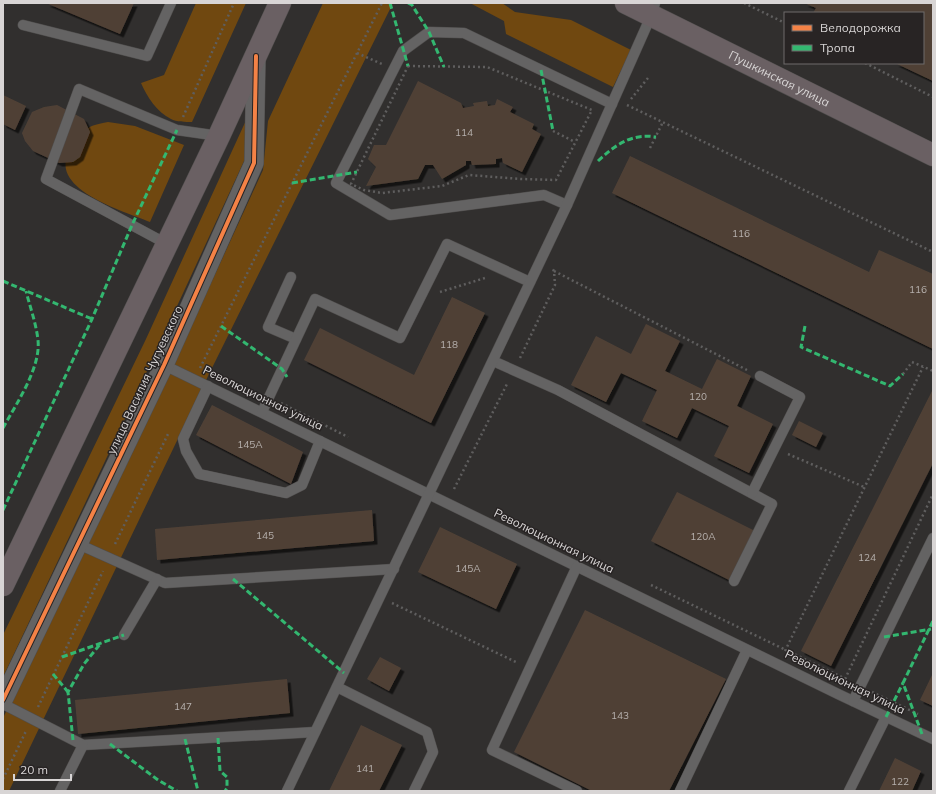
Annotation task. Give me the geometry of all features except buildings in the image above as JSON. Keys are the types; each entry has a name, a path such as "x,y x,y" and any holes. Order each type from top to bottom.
{"main road":[{"name":"улица Василия Чугуевского","path":"3,585 219,136 280,3"},
{"name":"Пушкинская улица","path":"626,3 653,9 933,155"}],"street":[{"name":"улица Василия Чугуевского","path":"3,700 164,365 254,163 256,56"}],"lane":[{"path":"23,25 147,56 171,3"},
{"path":"287,791 566,208 653,9"},
{"path":"566,208 544,195 390,215 336,183 403,51 429,32 464,33 613,102"},
{"path":"167,244 46,179 79,89 177,130 219,136"},
{"path":"262,412 316,299 400,338 447,244 509,271 530,282"},
{"path":"291,277 268,327 296,339"},
{"path":"493,361 558,390 772,504 734,581"},
{"name":"Революционная улица","path":"164,365 747,650 933,739"},
{"path":"752,493 800,397 760,376"},
{"path":"208,386 183,439 186,451 199,474 286,493 302,485 320,441"},
{"path":"853,701 933,538"},
{"path":"78,544 165,583 394,569"},
{"path":"577,566 531,669 492,750 577,791"},
{"path":"124,635 157,579"},
{"path":"680,791 747,650"},
{"path":"337,687 427,732 433,752 414,791"},
{"path":"3,704 83,745 315,732"},
{"path":"849,791 886,717"},
{"path":"60,791 83,745"}],"path":[{"path":"177,130 234,3"},
{"path":"744,3 784,23"},
{"path":"867,64 933,97"},
{"path":"408,66 487,67 592,110 575,142 556,180 469,175 442,186 382,193 364,190 351,184 408,66"},
{"path":"613,102 663,122 933,252"},
{"path":"650,148 663,122"},
{"path":"553,131 575,142"},
{"path":"540,262 554,271 760,376"},
{"path":"420,298 509,271"},
{"path":"903,374 912,362 933,371"},
{"path":"778,665 922,367"},
{"path":"269,397 350,438"},
{"path":"775,448 864,487"},
{"path":"436,480 461,492"},
{"path":"838,694 933,494"},
{"path":"649,584 920,715"},
{"path":"380,597 531,669"}],"shaded area":[{"path":"196,3 246,3 192,122 178,121 166,116 157,108 149,99 141,83 164,75"},
{"path":"323,3 393,3 209,374 9,791 3,791 3,718 176,359 263,170 268,121"},
{"path":"470,3 502,3 515,12 571,20 631,50 613,87 506,34 504,21"},
{"path":"248,116 245,159 123,423 3,677 3,635 146,339"},
{"path":"108,122 135,126 184,145 150,222 90,196 77,186 68,174 66,162 72,147 83,132 95,125"}],"marked path":[{"path":"390,3 408,66"},
{"path":"408,3 412,5 429,32 444,67"},
{"path":"541,70 553,131"},
{"path":"3,510 92,319 132,225 177,130"},
{"path":"598,161 617,145 624,142 639,137 656,137"},
{"path":"292,183 357,172"},
{"path":"3,281 92,319"},
{"path":"3,428 32,374 38,351 36,327 26,291"},
{"path":"221,326 282,369 287,377"},
{"path":"805,326 801,347 890,386 903,374"},
{"path":"233,579 344,673"},
{"path":"922,734 903,683 933,621"},
{"path":"884,637 931,629"},
{"path":"62,657 124,635"},
{"path":"73,740 68,692 84,664 101,643"},
{"path":"53,674 68,692"},
{"path":"886,717 903,683"},
{"path":"218,738 220,771 227,777 227,788 225,791"},
{"path":"185,739 198,791"},
{"path":"110,744 158,780 177,791"}],"cycle path":[{"path":"3,700 164,365 254,163 256,56"}]}
